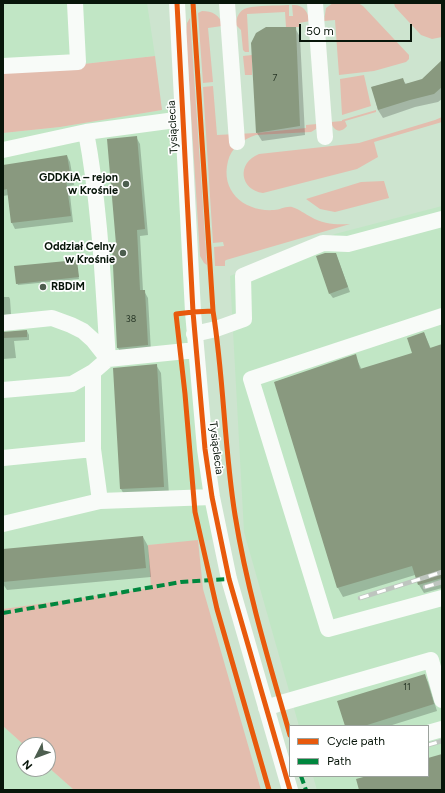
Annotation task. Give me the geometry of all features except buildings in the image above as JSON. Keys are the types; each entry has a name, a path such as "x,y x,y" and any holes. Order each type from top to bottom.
{"street":[{"path":"3,66 78,62 75,3"},
{"name":"Tysiąclecia","path":"177,3 195,342 205,449 212,497 229,579 266,708 287,773 290,790"},
{"path":"227,3 237,142"},
{"path":"315,3 325,137"},
{"path":"3,150 86,132 182,119"},
{"path":"86,132 91,158 100,239 108,359"},
{"path":"3,390 72,384 93,372 108,359 195,342 216,329 244,319 243,276 323,243 348,244 442,219"},
{"path":"442,316 251,379 328,629 442,599"},
{"path":"3,323 52,318 83,331 94,340 108,359"},
{"path":"93,372 92,449 100,501"},
{"path":"3,458 92,449"},
{"path":"3,524 100,501 212,497"},
{"path":"266,708 431,660 442,700"},
{"path":"429,733 442,729"}],"shaded area":[{"path":"3,3 147,3 155,56 3,73"},
{"path":"333,3 358,3 363,6 409,55 409,59 406,62 374,71 339,75 335,20 324,21 326,8"},
{"path":"394,3 442,3 442,37 432,39 421,35 395,7"},
{"path":"289,5 289,16 293,16 292,5 296,5 304,9 310,21 299,23 299,27 286,27 285,12 247,14 249,52 245,52 243,50 241,30 236,25 237,17 240,12 251,7"},
{"path":"202,11 218,16 222,26 208,28 213,82 203,83 198,13"},
{"path":"190,18 207,265 200,256 186,33 187,23"},
{"path":"252,55 252,75 245,75 243,56"},
{"path":"155,56 162,110 60,127 3,133 3,73"},
{"path":"364,75 371,106 342,115 340,79"},
{"path":"213,86 217,135 306,128 306,125 317,124 316,129 311,132 256,135 238,145 230,156 226,172 231,191 237,198 253,208 274,210 292,207 325,223 350,224 226,260 225,266 215,266 214,247 224,246 223,242 213,243 203,87"},
{"path":"179,109 221,539 149,545 152,588 3,609 3,133 60,127 162,110"},
{"path":"376,110 376,112 345,121 347,126 340,131 334,128 331,122 342,121"},
{"path":"442,117 442,122 374,142 378,157 357,169 263,193 255,191 249,187 244,176 244,170 247,163 259,154 359,143"},
{"path":"384,181 389,198 335,212 320,209 306,199 361,182"},
{"path":"442,206 442,790 317,790 313,777 429,777 429,725 299,725 244,532 230,276 335,234"},
{"path":"198,540 203,589 261,790 74,790 56,774 56,737 16,738 3,726 3,609 151,588 148,545"},
{"path":"3,726 16,738 16,777 56,777 56,774 74,790 3,790"}],"railway":[{"path":"360,598 442,572"},
{"path":"425,587 442,582"},
{"path":"429,745 442,741"}],"marked path":[{"path":"3,613 181,582 229,579"},
{"path":"301,777 306,790"}],"cycle path":[{"path":"177,3 193,312 205,449 212,497 229,579 290,790"},
{"path":"193,3 213,311 220,362 231,490 240,543 252,598 289,731"},
{"path":"213,311 176,314 185,394 195,512 217,609 269,790"}],"place":[{"name":"GDDKiA – rejon w Krośnie","path":"126,184"},
{"name":"Oddział Celny w Krośnie","path":"123,253"},
{"name":"RBDiM","path":"43,287"}]}
